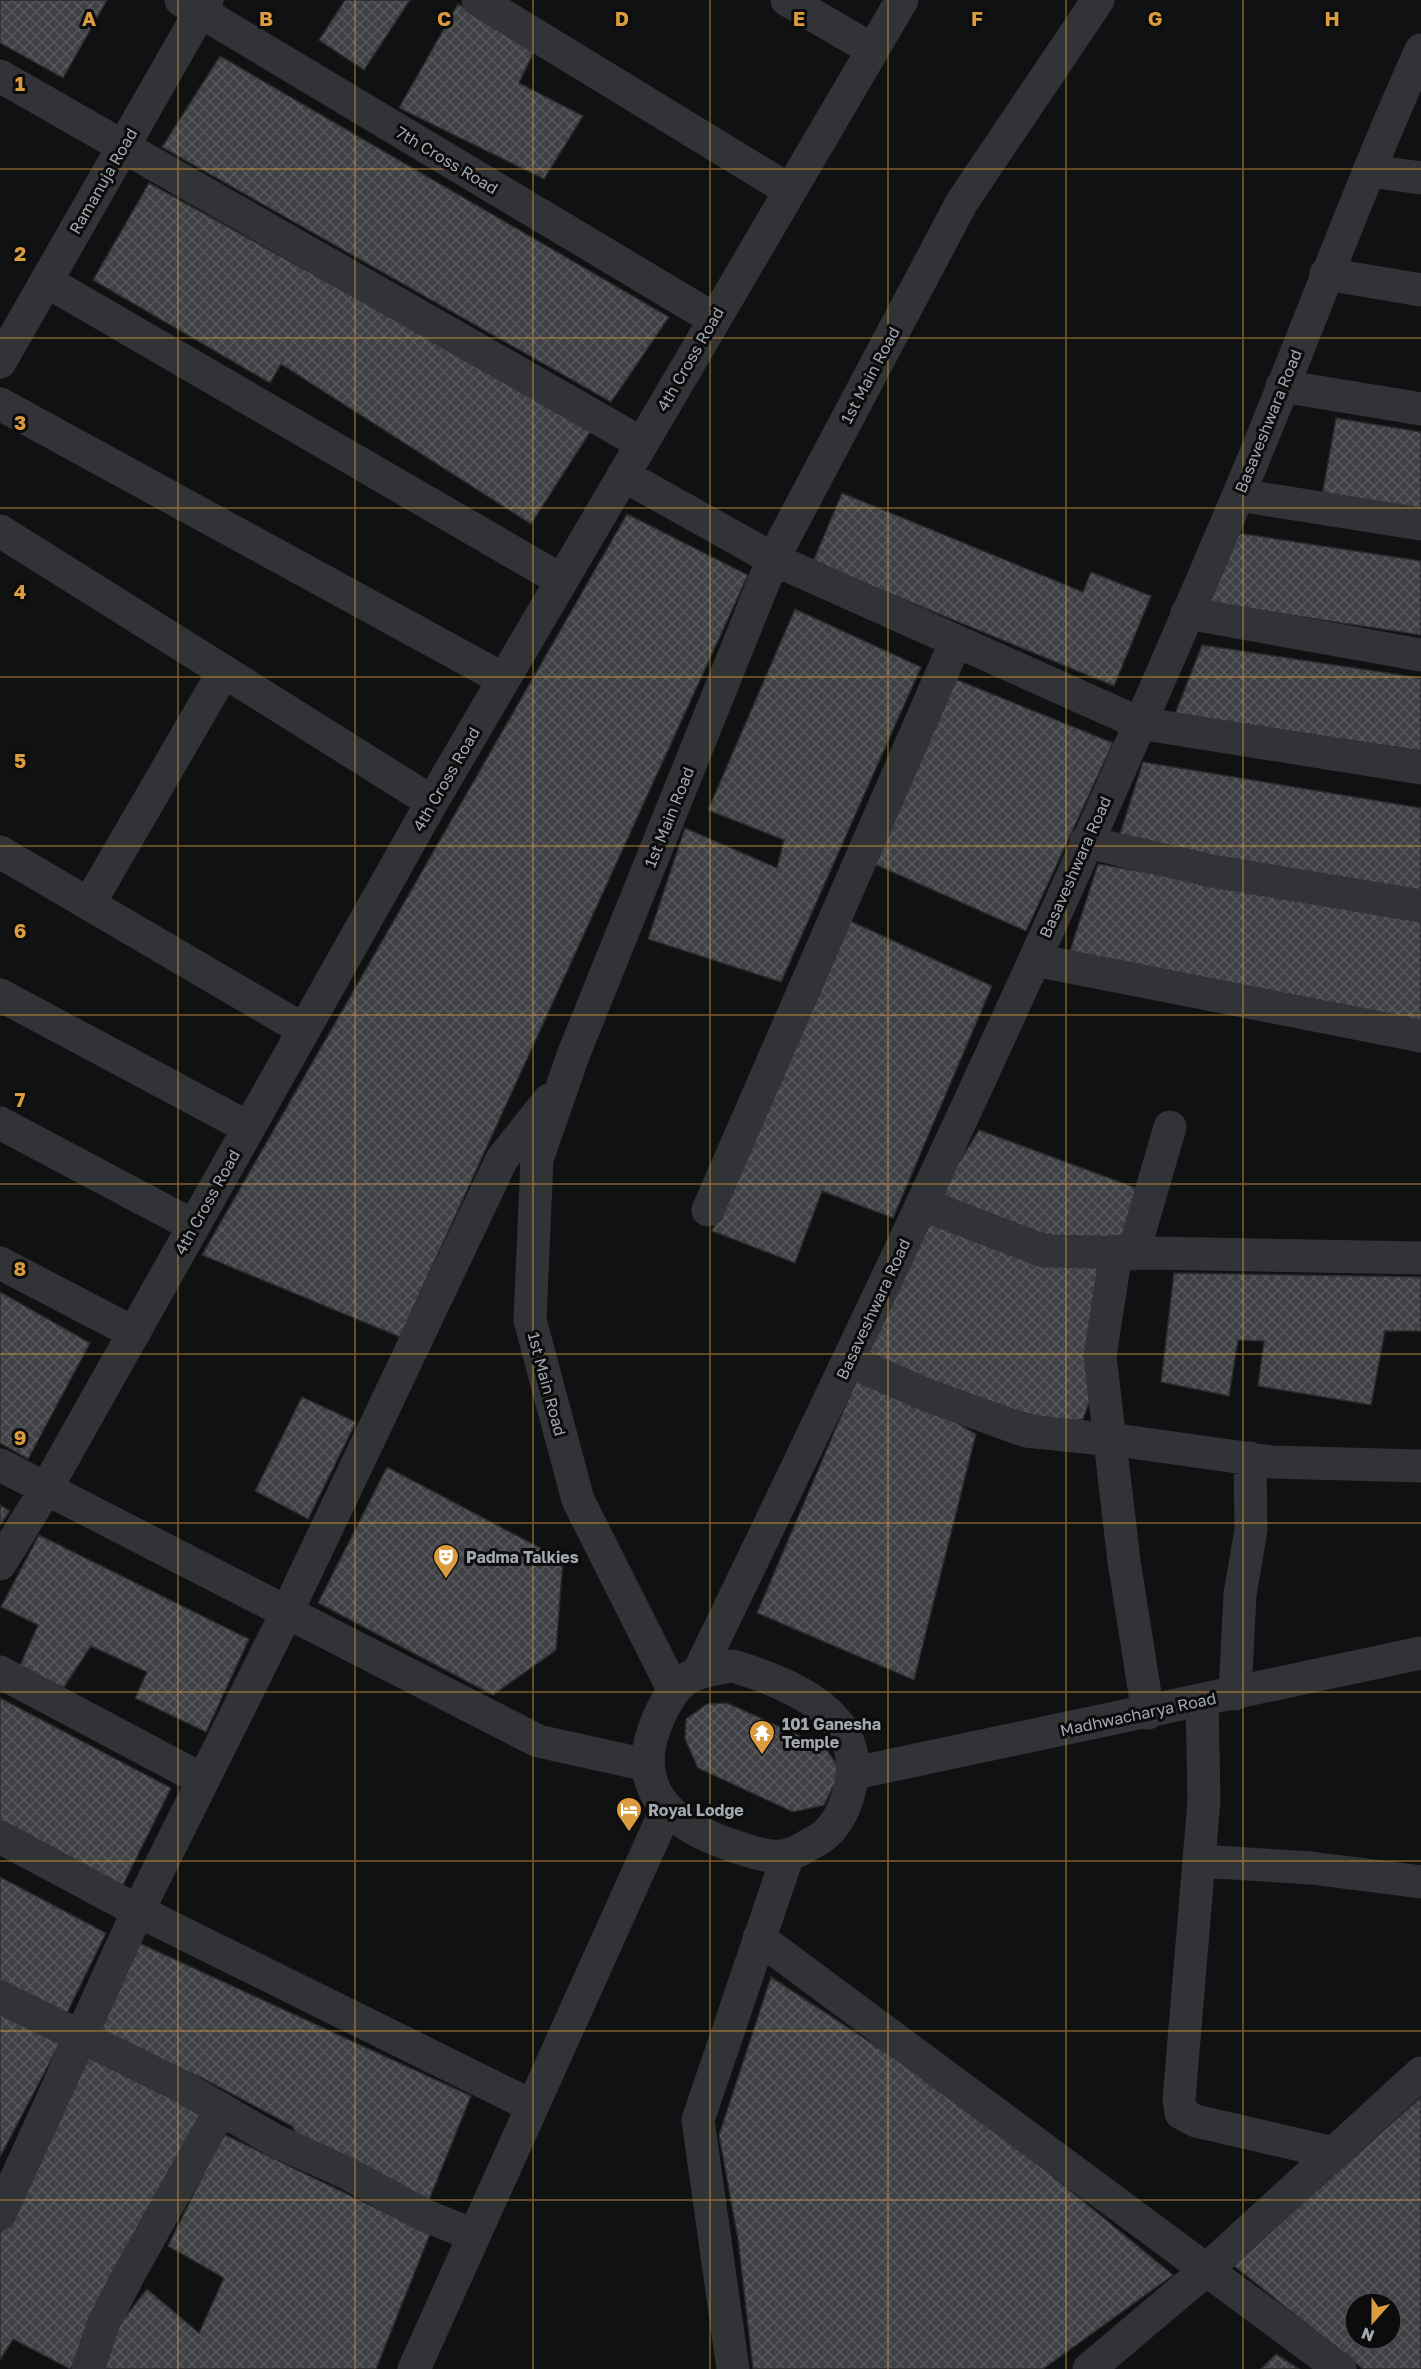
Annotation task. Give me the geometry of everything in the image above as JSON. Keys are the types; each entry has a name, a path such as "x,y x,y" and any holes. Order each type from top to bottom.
{"street":[{"path":"478,0 789,190"},
{"path":"788,0 873,50"},
{"name":"4th Cross Road","path":"0,1564 46,1489 432,802 902,0"},
{"name":"1st Main Road","path":"686,1680 578,1500 530,1320 537,1158 564,1082 773,559 962,202 1098,0"},
{"name":"Ramanuja Road","path":"0,362 122,148 196,4"},
{"name":"7th Cross Road","path":"196,4 714,319"},
{"name":"Basaveshwara Road","path":"686,1680 849,1361 1035,960 1239,495 1326,274 1419,57"},
{"path":"0,76 122,148 641,443"},
{"path":"1369,171 1421,178"},
{"path":"1326,274 1421,290"},
{"path":"46,281 561,580"},
{"path":"1282,386 1421,409"},
{"path":"0,404 503,679"},
{"path":"623,475 773,559 1139,723 1421,768"},
{"path":"1239,495 1421,524"},
{"path":"0,531 432,802"},
{"path":"1187,613 1421,655"},
{"path":"708,1210 956,641"},
{"path":"89,904 224,671"},
{"path":"1086,842 1212,871 1421,906"},
{"path":"0,852 304,1030"},
{"path":"1035,960 1421,1036"},
{"path":"0,995 249,1128"},
{"path":"0,2214 138,1911 287,1612 502,1159 564,1082"},
{"path":"0,1123 194,1226"},
{"path":"1148,1713 1108,1440 1100,1356 1124,1253 1170,1127"},
{"path":"922,1204 1044,1251 1421,1258"},
{"path":"0,1263 134,1333"},
{"path":"849,1361 927,1395 1026,1431 1272,1462 1421,1466"},
{"path":"1235,1694 1240,1594 1251,1530 1250,1458"},
{"path":"0,1465 538,1741 647,1765"},
{"name":"Madhwacharya Road","path":"855,1773 1148,1713 1421,1653"},
{"path":"733,1666 768,1677 822,1704 848,1740 855,1773 844,1811 822,1838 788,1855 762,1854 704,1836 678,1821 652,1785 647,1765 651,1735 686,1680 733,1666"},
{"path":"0,1672 203,1780"},
{"path":"1202,1701 1204,1800 1179,2100 1182,2113 1196,2121 1334,2153"},
{"path":"414,2369 667,1808"},
{"path":"0,1837 138,1911 532,2106"},
{"path":"733,2369 699,2120 788,1855"},
{"path":"1200,1861 1311,1868 1421,1882"},
{"path":"759,1938 1204,2271 1340,2369"},
{"path":"0,1997 181,2086 274,2140 345,2172 426,2216 474,2235"},
{"path":"1089,2369 1204,2271 1421,2073"},
{"path":"88,2369 104,2322 221,2109"}],"building":[{"path":"0,0 107,0 63,78 0,43"},
{"path":"345,0 410,0 364,70 319,40"},
{"path":"458,4 536,47 519,83 583,116 544,179 399,108"},
{"path":"220,56 669,317 611,402 162,147"},
{"path":"149,183 592,429 531,524 281,364 270,383 93,280"},
{"path":"1336,418 1421,432 1421,510 1322,496"},
{"path":"842,493 1083,592 1091,572 1151,596 1114,686 813,562"},
{"path":"627,514 748,575 400,1337 202,1255"},
{"path":"1231,532 1421,561 1421,635 1205,602"},
{"path":"795,609 921,667 781,982 648,939 685,828 777,868 784,840 708,810"},
{"path":"1202,645 1421,678 1421,751 1175,714"},
{"path":"955,679 1113,743 1026,931 872,863"},
{"path":"1143,762 1421,808 1421,898 1117,843"},
{"path":"1098,864 1421,919 1421,1027 1069,954"},
{"path":"848,920 992,986 893,1218 822,1191 795,1263 712,1231"},
{"path":"979,1130 1139,1189 1126,1235 1084,1239 1016,1231 938,1196"},
{"path":"931,1214 1103,1262 1097,1381 1083,1419 1070,1422 1032,1415 961,1394 862,1359"},
{"path":"1174,1273 1421,1277 1421,1331 1385,1331 1371,1405 1258,1386 1264,1341 1238,1340 1229,1396 1161,1382"},
{"path":"0,1292 90,1343 28,1459 0,1443"},
{"path":"862,1367 976,1434 914,1680 757,1613"},
{"path":"302,1397 356,1422 308,1519 255,1491"},
{"name":"Padma Talkies","path":"387,1467 563,1560 556,1650 493,1695 318,1603"},
{"path":"0,1505 10,1511 0,1525"},
{"path":"39,1535 249,1639 206,1732 135,1698 147,1672 91,1646 60,1693 18,1670 38,1625 1,1607"},
{"path":"0,1698 171,1788 122,1887 0,1822"},
{"name":"101 Ganesha Temple","path":"727,1703 825,1747 837,1765 836,1781 824,1805 793,1812 698,1768 685,1739 686,1719 707,1704"},
{"path":"0,1877 106,1933 64,2019 0,1985"},
{"path":"137,1942 471,2096 427,2205 307,2149 292,2126 204,2079 98,2032"},
{"path":"771,1977 966,2105 1173,2275 1043,2369 753,2369 738,2239 719,2135"},
{"path":"0,2012 60,2043 0,2157"},
{"path":"82,2049 207,2117 70,2369 13,2339 0,2360 0,2233 11,2214"},
{"path":"1421,2097 1421,2369 1363,2369 1233,2265"},
{"path":"223,2134 430,2234 376,2369 97,2369 107,2340 147,2289 199,2333 224,2278 168,2246"},
{"path":"1276,2354 1299,2369 1261,2369"}],"place":[{"name":"Padma Talkies","path":"446,1580"},
{"name":"101 Ganesha Temple","path":"762,1756"},
{"name":"Royal Lodge","path":"629,1833"}]}
